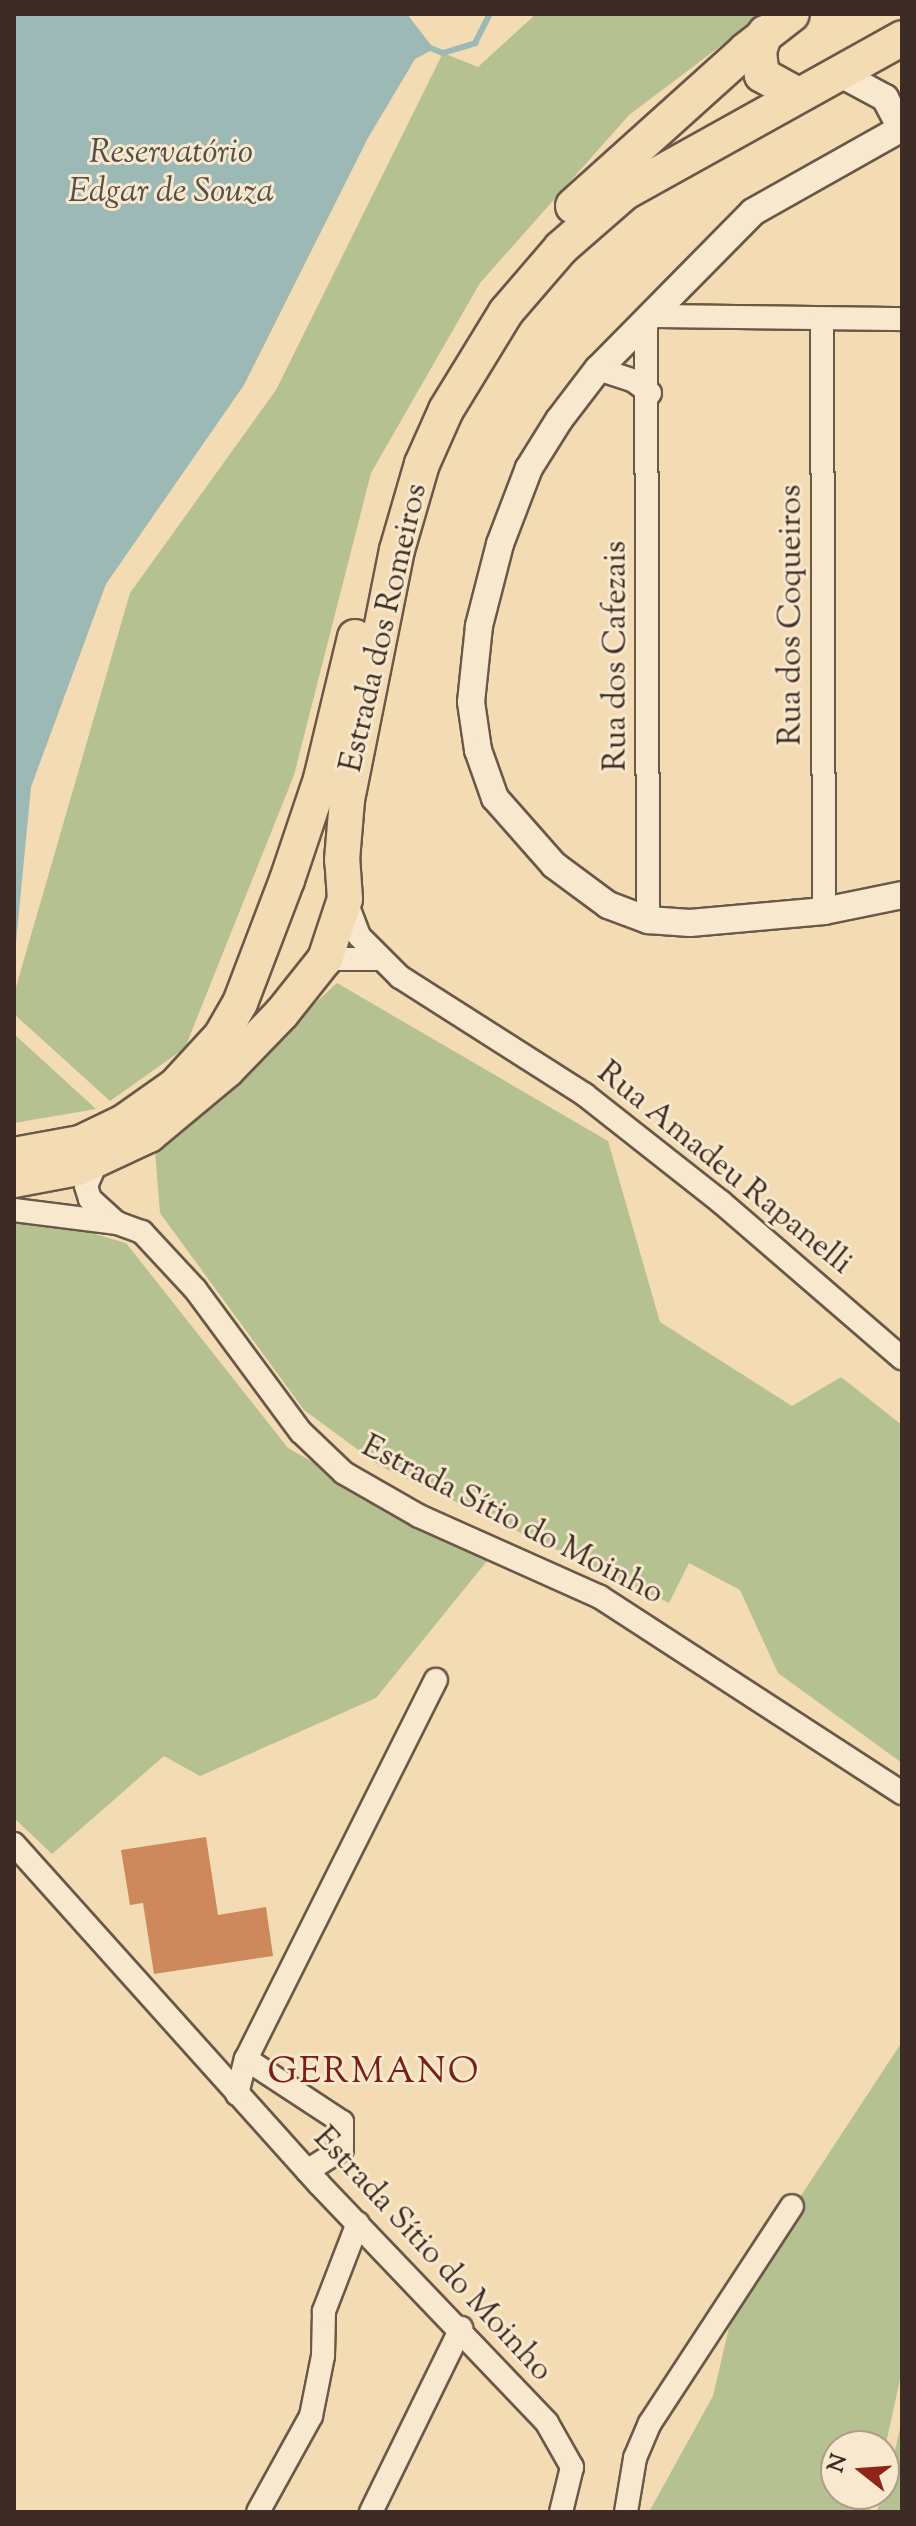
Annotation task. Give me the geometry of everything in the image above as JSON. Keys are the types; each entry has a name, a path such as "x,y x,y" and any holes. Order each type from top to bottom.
{"main road":[{"path":"779,24 759,52 762,75 796,94"},
{"name":"Estrada dos Romeiros","path":"14,1168 30,1153 124,1122 201,1061 240,1003 287,880 333,735 392,493 442,373 489,299 545,232 779,24"},
{"name":"Estrada dos Romeiros","path":"14,1180 87,1165 128,1148 196,1098 282,1013 322,963 345,895 343,829 376,644 422,464 446,410 506,312 591,218 675,161 837,72 890,32"},
{"path":"287,880 316,871 345,895"},
{"path":"268,933 274,949 289,959 322,963"}],"street":[{"path":"890,32 885,98 901,128 753,212 598,369 551,432 512,506 479,626 471,702 485,776 513,823 583,889 648,920 690,923 824,911 902,895"},
{"path":"837,72 885,98"},
{"path":"647,317 902,319"},
{"name":"Rua dos Cafezais","path":"647,317 650,393 648,920"},
{"name":"Rua dos Coqueiros","path":"822,319 824,911"},
{"path":"598,369 634,381 650,393"},
{"name":"Rua Amadeu Rapanelli","path":"345,895 359,936 378,959 473,1028 610,1114 902,1358"},
{"path":"322,963 378,959"},
{"path":"14,1203 87,1165"},
{"path":"87,1165 86,1186 90,1199 117,1223"},
{"name":"Estrada Sítio do Moinho","path":"14,1210 117,1223 142,1232 174,1263 280,1407 344,1473 419,1516 600,1597 902,1793"},
{"path":"237,2094 246,2059 436,1680"},
{"name":"Estrada Sítio do Moinho","path":"14,1844 307,2171 461,2328 547,2423 567,2453 572,2467 561,2512"},
{"path":"246,2059 342,2122 342,2149 307,2171"},
{"path":"626,2512 635,2458 650,2423 792,2206"},
{"path":"258,2512 311,2416 323,2356 324,2311 358,2223"},
{"path":"371,2512 461,2328"}],"green space":[{"path":"536,14 763,14 629,115 480,283 371,473 294,775 185,1048 110,1101 14,1014 14,994 130,593 276,390 443,53 478,67"},
{"path":"337,983 608,1141 660,1322 792,1406 841,1377 902,1425 902,1763 778,1673 740,1590 689,1563 669,1603 380,1466 304,1410 160,1213 155,1150"},
{"path":"14,1034 96,1109 14,1123"},
{"path":"14,1211 126,1243 288,1448 487,1561 376,1698 200,1776 164,1756 52,1854 14,1818"},
{"path":"902,2042 902,2370 889,2430 820,2430 820,2510 869,2512 649,2512 713,2396 737,2293"},
{"path":"902,2421 902,2512 876,2512 900,2510"}],"water":[{"name":"Reservatório Edgar de Souza","path":"14,14 407,14 434,49 415,59 368,138 244,385 106,584 31,787 14,963"}],"building":[{"path":"206,1837 218,1915 266,1907 273,1956 154,1974 143,1903 130,1905 121,1850"}],"waterway":[{"path":"430,48 443,53 475,43 490,14"}],"district":[{"name":"GERMANO","path":"374,2074"}]}
